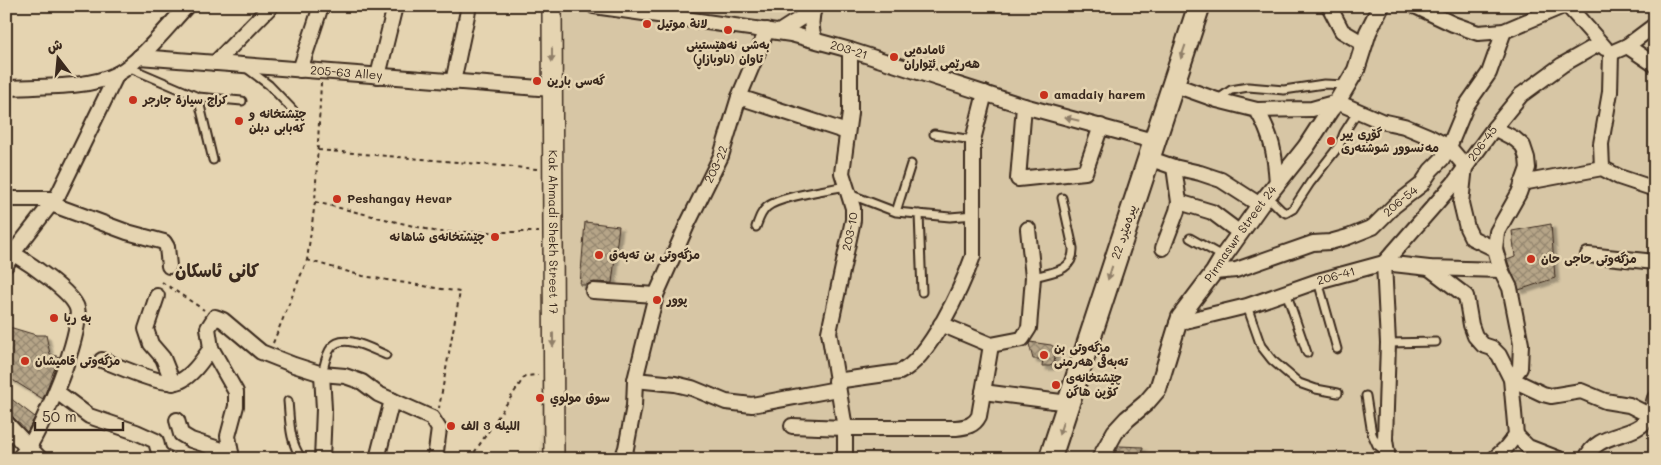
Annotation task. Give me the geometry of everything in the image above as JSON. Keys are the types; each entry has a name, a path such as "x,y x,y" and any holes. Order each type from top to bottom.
{"main road":[{"name":"Kak Ahmadi Shekh Street 17","path":"552,6 554,458"},
{"name":"22 پیرەمێرد","path":"1050,459 1198,6"}],"street":[{"path":"6,88 68,85 92,81 122,70 139,57 187,6"},
{"path":"215,63 271,6"},
{"path":"300,70 321,6"},
{"path":"378,76 395,6"},
{"path":"453,82 470,6"},
{"name":"203-21","path":"594,6 695,22 773,31 815,40 1024,106 1101,126 1150,149 1174,167 1268,194"},
{"path":"1329,6 1342,31 1364,44"},
{"name":"Pirmaswr Street 24","path":"1100,459 1115,432 1158,389 1172,349 1180,317 1268,194 1306,147 1337,102 1356,70 1368,32 1382,6"},
{"path":"1415,6 1452,24 1478,33 1504,31 1563,6"},
{"path":"1568,6 1599,44 1611,53"},
{"path":"773,31 801,18 814,7"},
{"path":"814,7 811,27 815,40"},
{"path":"1611,53 1627,46 1655,25"},
{"name":"203-22","path":"622,459 631,423 635,380 656,295 687,225 721,156 740,98 773,31"},
{"name":"206-54","path":"1214,272 1236,270 1306,245 1330,242 1373,227 1394,206 1421,184 1442,159 1466,106 1489,73 1504,31"},
{"name":"206-45","path":"1384,263 1454,183 1465,166 1521,95 1562,65 1599,44"},
{"path":"1627,46 1655,65"},
{"name":"203-10","path":"845,459 845,428 829,332 852,228 854,208 842,173 850,113 850,50"},
{"path":"1602,168 1600,144 1610,92 1611,53"},
{"name":"205-63 Alley","path":"139,57 552,89"},
{"path":"6,424 29,455 57,392 76,333 78,318 77,307 54,282 10,259 53,201 122,70"},
{"path":"1172,84 1217,100 1258,110 1312,109 1337,102 1382,121 1404,126 1428,136 1449,147 1465,166 1461,203 1467,228 1472,238 1495,249"},
{"path":"635,380 675,384 692,388 726,402 752,405 900,372 909,368 924,350 941,324 973,256 973,140 985,93"},
{"path":"740,98 847,132"},
{"path":"1024,106 1018,179 1085,172 1101,126"},
{"path":"1258,110 1267,127 1275,158 1268,194"},
{"path":"1494,128 1515,139 1523,146 1528,168 1519,193 1497,232 1495,249 1501,270 1510,288 1521,344 1520,368 1511,379"},
{"path":"1163,248 1179,202 1174,167"},
{"path":"1522,183 1602,168 1619,177 1655,189"},
{"path":"6,199 53,201 127,232 164,242 167,247 169,266"},
{"path":"1179,202 1212,212 1240,233"},
{"path":"941,324 991,345 1022,339 1029,328 1033,277 1028,229"},
{"path":"1588,255 1655,262"},
{"path":"1384,263 1388,343 1387,456"},
{"name":"206-41","path":"1177,323 1247,306 1318,281 1384,263 1429,268 1501,270"},
{"path":"1429,268 1466,296 1475,336 1483,345 1492,348 1499,355 1511,379 1516,435 1528,447 1559,459"},
{"path":"593,291 656,295"},
{"path":"157,296 146,329 151,344 162,358 173,383"},
{"path":"177,420 182,434 191,440 230,456 228,436 236,406 236,392 211,348 208,328 215,317 223,320 261,352 294,366 322,374 345,376 362,382 378,394 432,418 439,429 434,459"},
{"path":"792,426 845,428 964,427 976,422 979,416 991,345"},
{"path":"102,360 146,377 173,383 181,381 188,375 211,348"},
{"path":"322,374 324,409 322,459"},
{"path":"1511,379 1551,396 1581,391 1605,401 1630,405 1652,417"},
{"path":"57,392 89,416 156,441 160,455 168,459"},
{"path":"983,392 1069,403"},
{"path":"1586,459 1589,451 1598,443 1640,427 1652,417 1655,398"},
{"path":"377,459 392,400"},
{"path":"1494,459 1516,435"},
{"path":"550,459 559,459"}],"lane":[{"path":"242,65 269,85 293,110"},
{"path":"122,70 198,97 242,101"},
{"path":"1217,100 1231,90 1248,87 1284,90 1324,84 1347,85"},
{"path":"198,97 213,160"},
{"path":"1268,194 1281,210 1286,213 1292,210 1339,146 1344,133 1358,112"},
{"path":"934,134 973,140"},
{"path":"896,212 911,164"},
{"path":"756,227 762,212 769,205 788,198 848,190 896,212 950,217 974,215"},
{"path":"1033,277 1058,270 1071,262 1073,248 1062,198"},
{"path":"919,214 922,292"},
{"path":"1190,238 1223,256"},
{"path":"1318,281 1336,349"},
{"path":"1286,292 1307,352"},
{"path":"1247,306 1261,346 1272,360 1299,383 1316,389 1338,392"},
{"path":"322,374 331,348 338,342 348,340 386,355"},
{"path":"1388,343 1436,342"},
{"path":"1366,396 1372,434 1377,445 1387,456"},
{"path":"288,401 291,436 302,459"}],"path":[{"path":"268,354 307,260 315,202 322,72"},
{"path":"318,150 553,170"},
{"path":"315,202 438,232 553,232"},
{"path":"307,260 363,276 460,292 436,423"},
{"path":"157,296 162,282 215,317"},
{"path":"470,459 525,376 553,374"}],"shaded area":[{"path":"552,6 1200,6 1050,459 540,459 552,89"},
{"path":"1202,6 1655,6 1655,459 1052,459"}],"building":[{"name":"مزگەوتی بن تەبەق","path":"585,222 619,226 612,283 594,282 580,285"},
{"name":"مزگەوتی حاجی حان","path":"1551,224 1555,278 1519,290 1507,260 1515,257 1512,231"},
{"path":"6,326 36,335 46,335 50,354 59,357 43,399 6,376"},
{"path":"1030,342 1051,345 1056,348 1054,363 1050,366 1042,366 1043,359 1033,359"},
{"path":"6,395 35,417 27,432 13,417 6,414"},
{"path":"1119,446 1143,447 1142,459 1112,459"}],"place":[{"name":"لانة موتيل","path":"647,24"},
{"name":"بەشی نەهێستینی تاوان (ناوبازاڕ)","path":"728,30"},
{"name":"ئامادەیی ھەرێمی ئێواران","path":"894,57"},
{"name":"گەسی بارین","path":"537,81"},
{"name":"amadaiy harem","path":"1044,95"},
{"name":"كراج سيارة جارجر","path":"133,100"},
{"name":"چێشتخانە‌ و كە‌بابی دبلن","path":"239,121"},
{"name":"گۆڕی پیر مەنسوور شوشتەری","path":"1331,141"},
{"name":"Peshangay Hevar","path":"337,199"},
{"name":"چێشتخانەی شاهانە","path":"495,237"},
{"name":"مزگەوتی بن تەبەق","path":"599,255"},
{"name":"مزگەوتی حاجی حان","path":"1531,259"},
{"name":"پوور","path":"657,300"},
{"name":"به ريا","path":"54,318"},
{"name":"مزگەوتی بن تەبەقی هەرمنی","path":"1044,355"},
{"name":"مزگەوتی قامیشان","path":"25,361"},
{"name":"چێشتخانە‌ی كۆپن ھاگن","path":"1056,385"},
{"name":"سوق مولوي","path":"540,398"},
{"name":"الليله 3 الف","path":"451,426"}],"district":[{"name":"کانی ئاسکان","path":"217,271"}]}
